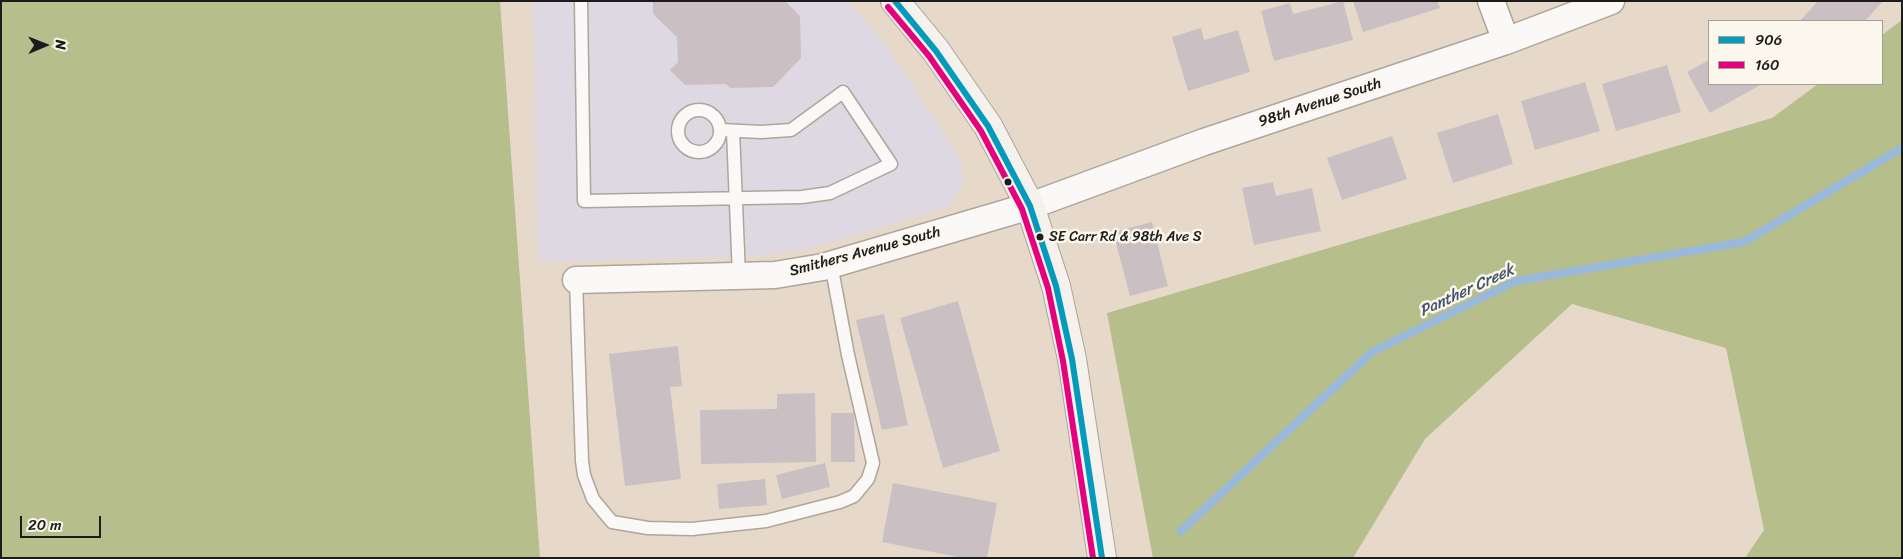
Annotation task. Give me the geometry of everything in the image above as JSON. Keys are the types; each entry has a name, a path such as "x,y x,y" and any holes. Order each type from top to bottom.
{"main road":[{"path":"895,1 936,51 988,126 1030,206 1056,286 1072,359 1102,558"}],"street":[{"path":"1492,1 1506,41"},
{"name":"98th Avenue South","path":"1030,206 1204,142 1506,41 1610,1"},
{"name":"Smithers Avenue South","path":"576,280 775,276 831,264 1030,206"}],"lane":[{"path":"581,1 584,201 736,198 802,197 830,193 891,164 843,92 791,130 761,132 727,131 736,198 739,276"},
{"path":"576,280 583,468 593,499 612,522 648,528 692,529 766,521 840,502 854,496 868,479 873,463 848,355 831,264"}],"shaded area":[{"path":"533,1 849,1 888,48 960,159 964,181 950,206 809,249 759,256 538,262"}],"green space":[{"path":"1,1 500,1 540,558 1,558"},
{"path":"1902,20 1902,558 1745,558 1764,530 1726,348 1572,304 1425,439 1353,558 1153,558 1107,313 1772,118 1817,85 1883,85 1883,34"}],"building":[{"path":"653,1 785,1 800,16 801,58 773,87 730,88 726,84 685,85 670,70 678,62 677,37 653,14"},
{"path":"1343,1 1353,40 1274,61 1261,11 1290,3 1293,14"},
{"path":"1353,1 1437,1 1440,8 1363,32"},
{"path":"1818,1 1883,1 1866,20 1801,20"},
{"path":"1201,28 1204,40 1238,30 1250,72 1188,91 1172,37"},
{"path":"1708,61 1708,85 1760,85 1710,113 1687,72"},
{"path":"1667,65 1681,112 1616,131 1602,84"},
{"path":"1585,82 1600,131 1535,150 1521,101"},
{"path":"1498,114 1513,164 1453,183 1437,133"},
{"path":"1392,136 1407,179 1342,200 1327,158"},
{"path":"1273,182 1276,196 1312,188 1321,231 1254,245 1242,188"},
{"path":"1152,222 1168,286 1130,296 1113,232"},
{"path":"958,301 1000,451 943,468 900,318"},
{"path":"884,314 908,425 882,430 856,320"},
{"path":"678,346 682,386 670,387 681,479 625,486 609,354"},
{"path":"815,393 816,462 701,464 700,410 777,409 777,394"},
{"path":"831,413 854,413 855,462 831,462"},
{"path":"825,463 830,487 782,499 776,475"},
{"path":"765,479 767,505 719,509 717,484"},
{"path":"893,483 997,503 987,558 963,558 882,542"}],"waterway":[{"name":"Panther Creek","path":"1181,531 1372,352 1516,281 1744,242 1902,148"}],"transit line":[{"name":"906","path":"895,1 936,51 988,126 1030,206 1056,286 1072,359 1102,558"},
{"name":"160","path":"888,7 929,56 981,131 1022,209 1048,288 1063,361 1093,558"}],"place":[{"name":"SE Carr Rd & 98th Ave S","path":"1040,237"}]}
